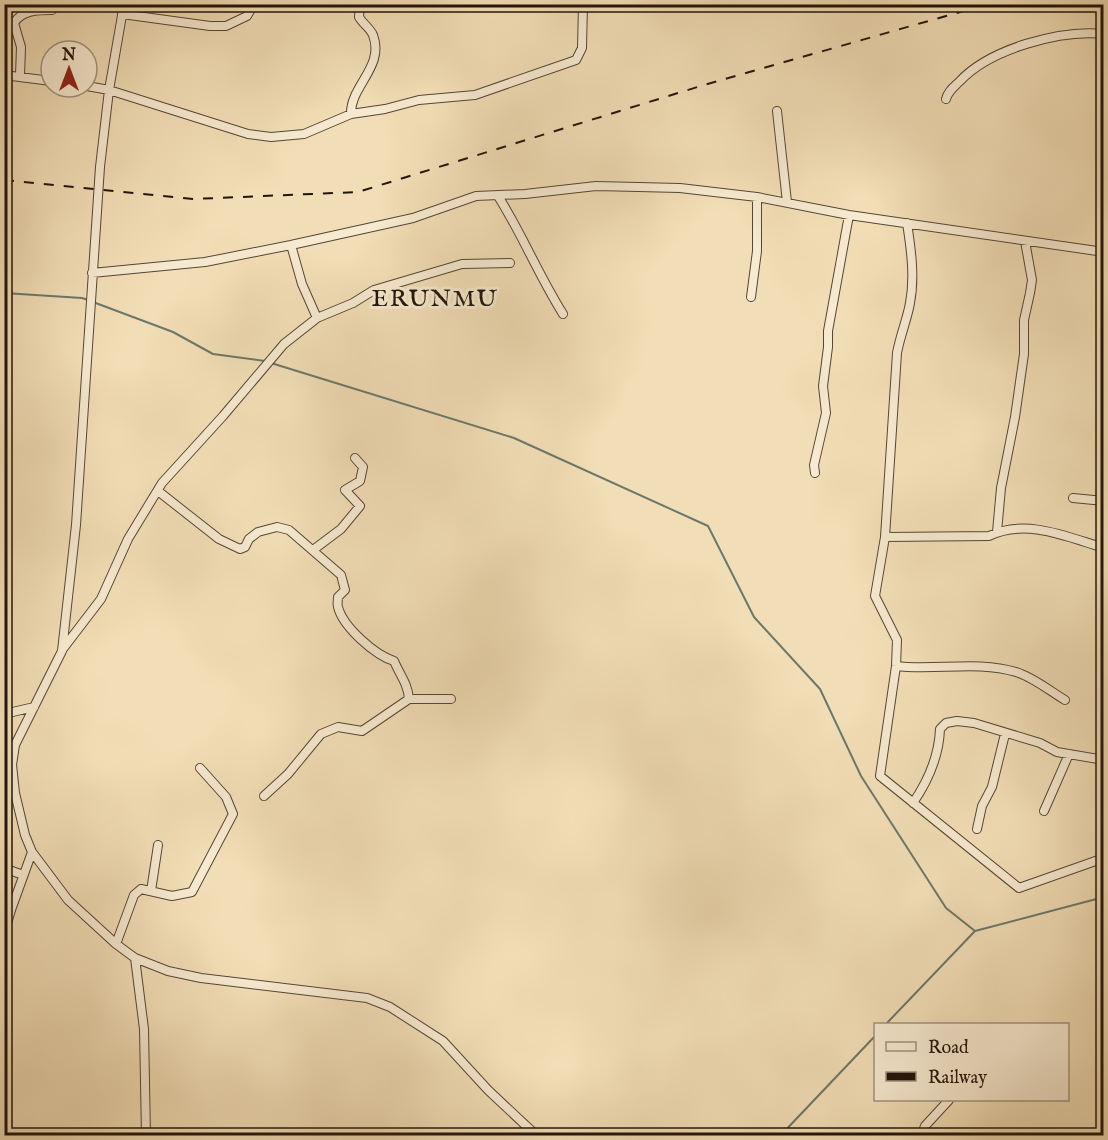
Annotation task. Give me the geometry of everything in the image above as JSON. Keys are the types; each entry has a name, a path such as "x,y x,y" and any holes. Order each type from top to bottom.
{"street":[{"path":"62,651 76,525 100,166 109,90 124,4"},
{"path":"122,14 225,26 247,16 254,4"},
{"path":"351,114 351,106 372,67 375,56 372,35 359,17 360,4"},
{"path":"99,88 248,134 271,137 304,134 351,114 385,110 419,100 475,95 576,60 582,48 583,4"},
{"path":"20,76 21,47 14,22 17,17 26,13 52,10"},
{"path":"946,99 948,92 968,72 1011,48 1067,36 1104,34"},
{"path":"4,75 39,79"},
{"path":"777,111 787,202"},
{"path":"92,273 206,262 291,245 413,218 476,196 498,196 596,186 680,188 757,196 849,215 1104,252"},
{"path":"498,196 532,255 549,293 563,314"},
{"path":"751,297 757,251 757,196"},
{"path":"815,474 814,465 826,412 823,386 828,331 849,215"},
{"path":"907,223 912,285 906,323 897,353 885,537 875,596 897,640 896,666 880,776 1019,888 1104,858"},
{"path":"997,532 1001,488 1024,354 1024,320 1030,293 1030,266 1025,241"},
{"path":"291,245 302,284 317,318"},
{"path":"510,263 462,264 374,290 353,303 317,318 284,344 158,490 128,539 101,599 62,651 15,745 12,765 15,792 25,835 32,852 68,900 116,944 135,958 168,971 190,976 367,998 390,1007 443,1041 488,1090 537,1136"},
{"path":"314,550 341,529 360,506 345,490 360,481 363,467 355,458"},
{"path":"158,490 219,540 240,549 245,547 249,539 258,532 278,526 289,530 314,550 340,575 345,590 338,597 338,607 370,648 382,657 394,661 408,686 409,699"},
{"path":"1073,498 1104,501"},
{"path":"885,537 989,536 997,532 1039,528 1104,548"},
{"path":"896,666 914,668 972,666 1017,672 1065,700"},
{"path":"264,796 282,781 321,734 338,727 362,731 409,699 451,699"},
{"path":"4,714 34,706"},
{"path":"913,803 931,773 940,729 946,723 957,721 974,723 1040,743 1057,752 1104,760"},
{"path":"977,829 982,806 992,787 1005,734"},
{"path":"1044,811 1069,754"},
{"path":"116,944 134,895 141,889 172,896 192,892 233,814 226,797 200,768"},
{"path":"151,891 158,845"},
{"path":"4,933 32,852"},
{"path":"4,868 23,875"},
{"path":"135,958 144,1029 146,1136"},
{"path":"921,1136 925,1126 948,1101"}],"waterway":[{"path":"4,293 88,300"},
{"path":"93,302 173,332 213,354 265,361"},
{"path":"271,363 514,438 708,526 754,617 820,689 861,776 946,908 975,931"},
{"path":"887,1023 975,931 1104,897"},
{"path":"780,1136 874,1037"}],"railway":[{"path":"4,180 193,199 358,192 704,85 988,4"}],"district":[{"name":"ERUNMU","path":"435,299"}]}
